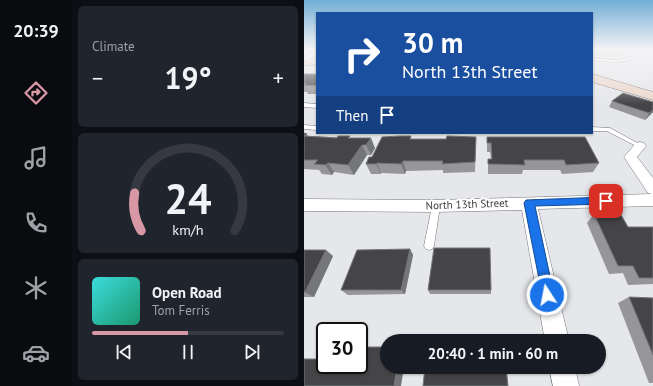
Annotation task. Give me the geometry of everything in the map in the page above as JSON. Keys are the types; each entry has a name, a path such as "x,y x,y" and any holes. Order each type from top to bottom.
{"main road":[{"path":"593,70 653,86"},
{"path":"593,78 653,96"}],"street":[{"path":"640,146 630,157 653,189"},
{"name":"North 13th Street","path":"304,205 436,206 653,200"},
{"path":"529,203 556,334"},
{"path":"563,374 566,386"}],"lane":[{"path":"304,105 316,106"},
{"path":"304,127 316,128"},
{"path":"593,129 608,129 640,146"},
{"path":"429,246 436,206"}],"building":[{"path":"304,74 316,74 316,86 304,85 306,84 304,83"},
{"path":"623,93 653,102 653,110 649,113 612,101"},
{"path":"304,136 337,138 338,136 350,136 348,138 371,138 366,145 362,145 348,165 328,163 325,165 314,164 318,160 304,160"},
{"path":"411,136 410,139 446,139 447,136 476,137 475,162 442,164 443,161 403,161 401,164 366,164 369,157 372,157 382,137"},
{"path":"487,137 585,137 599,163 566,165 564,160 524,160 525,165 488,164 488,159 492,159 491,143 487,143"},
{"path":"620,213 628,227 653,227 653,278 639,278 633,266 618,266 594,214"},
{"path":"434,248 490,248 491,290 428,290"},
{"path":"410,249 401,290 341,290 357,250"},
{"path":"304,250 326,250 305,292 304,292"},
{"path":"629,297 653,298 653,355"},
{"path":"368,347 380,347 380,374 396,374 394,386 304,386 304,359 316,359 316,374 368,374"},
{"path":"424,374 507,374 508,386 423,386"}],"route":[{"path":"547,295 529,203 606,201"}]}
